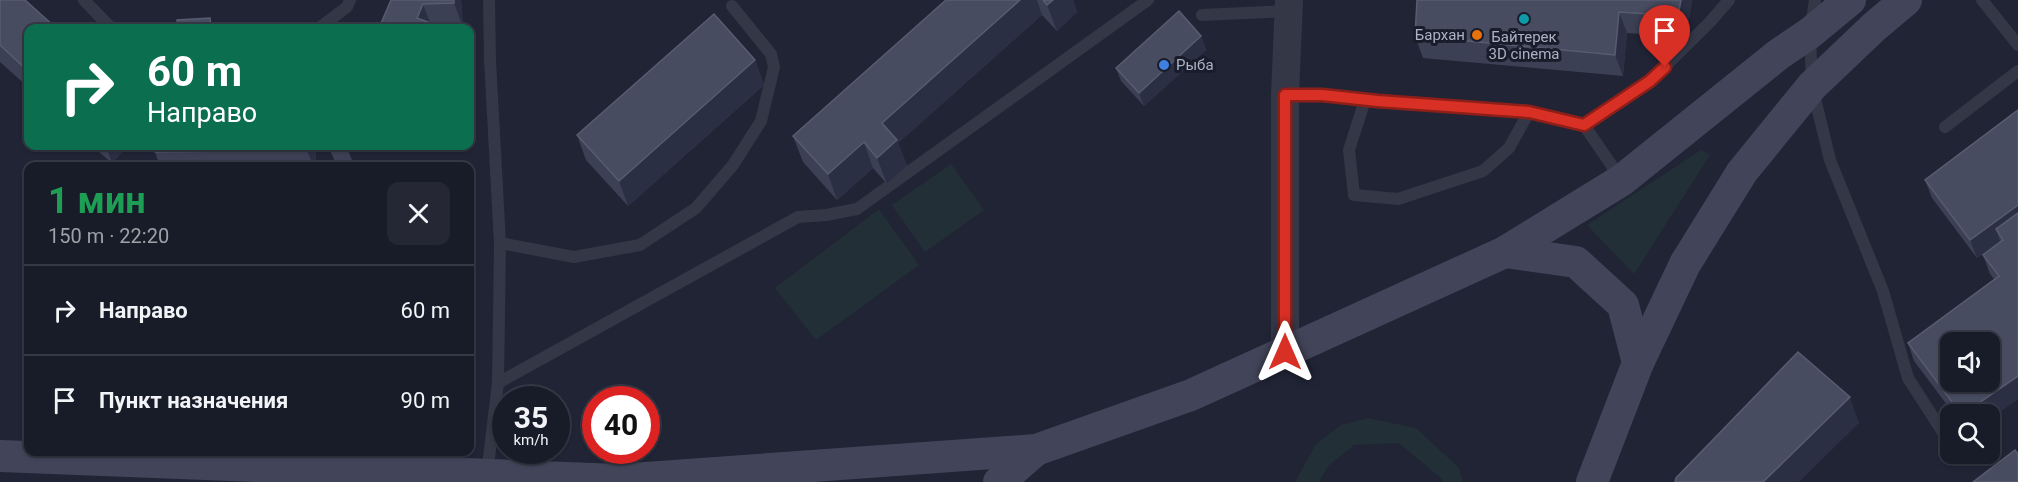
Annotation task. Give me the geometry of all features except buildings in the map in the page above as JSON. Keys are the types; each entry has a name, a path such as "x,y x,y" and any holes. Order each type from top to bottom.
{"main road":[{"path":"0,456 618,480 1036,450 1191,395 1504,252 1622,180 1850,0"},
{"path":"1592,482 1638,363 1685,264 1742,172 1812,86 1906,0"},
{"path":"1504,252 1576,262 1623,305 1638,363"},
{"path":"999,482 1036,450"}],"street":[{"path":"1285,352 1285,95 1289,5"}],"lane":[{"path":"84,0 107,24"},
{"path":"325,24 347,8 350,0"},
{"path":"487,475 498,383 500,243 489,0"},
{"path":"498,383 798,217 857,209 1148,0"},
{"path":"1584,125 1650,81 1729,0"},
{"path":"1815,0 1810,33 1812,86 1830,160 1883,291 1908,378 1940,428"},
{"path":"1982,0 2018,45"},
{"path":"1202,15 1289,5"},
{"path":"500,243 574,257 640,245 696,208 733,165 760,121 774,67 771,54 732,6"},
{"path":"1945,127 2018,71"},
{"path":"1285,95 1322,95 1529,112 1584,125 1622,180"},
{"path":"1365,100 1349,150 1354,195 1398,200 1483,171 1509,148 1529,112"}],"shaded area":[{"path":"1701,150 1710,155 1634,274 1587,225"},
{"path":"951,164 984,210 925,252 892,205"},
{"path":"879,209 919,265 816,340 775,288"},
{"path":"1368,418 1416,428 1459,468 1463,482 1443,482 1399,443 1354,445 1328,466 1319,482 1295,482 1316,444 1341,425"}],"place":[{"name":"Байтерек 3D cinema","path":"1524,19"},
{"name":"Бархан","path":"1477,35"},
{"name":"Рыба","path":"1164,65"}],"route":[{"path":"1285,352 1285,95 1322,95 1529,112 1584,125 1650,81 1665,67"}]}
